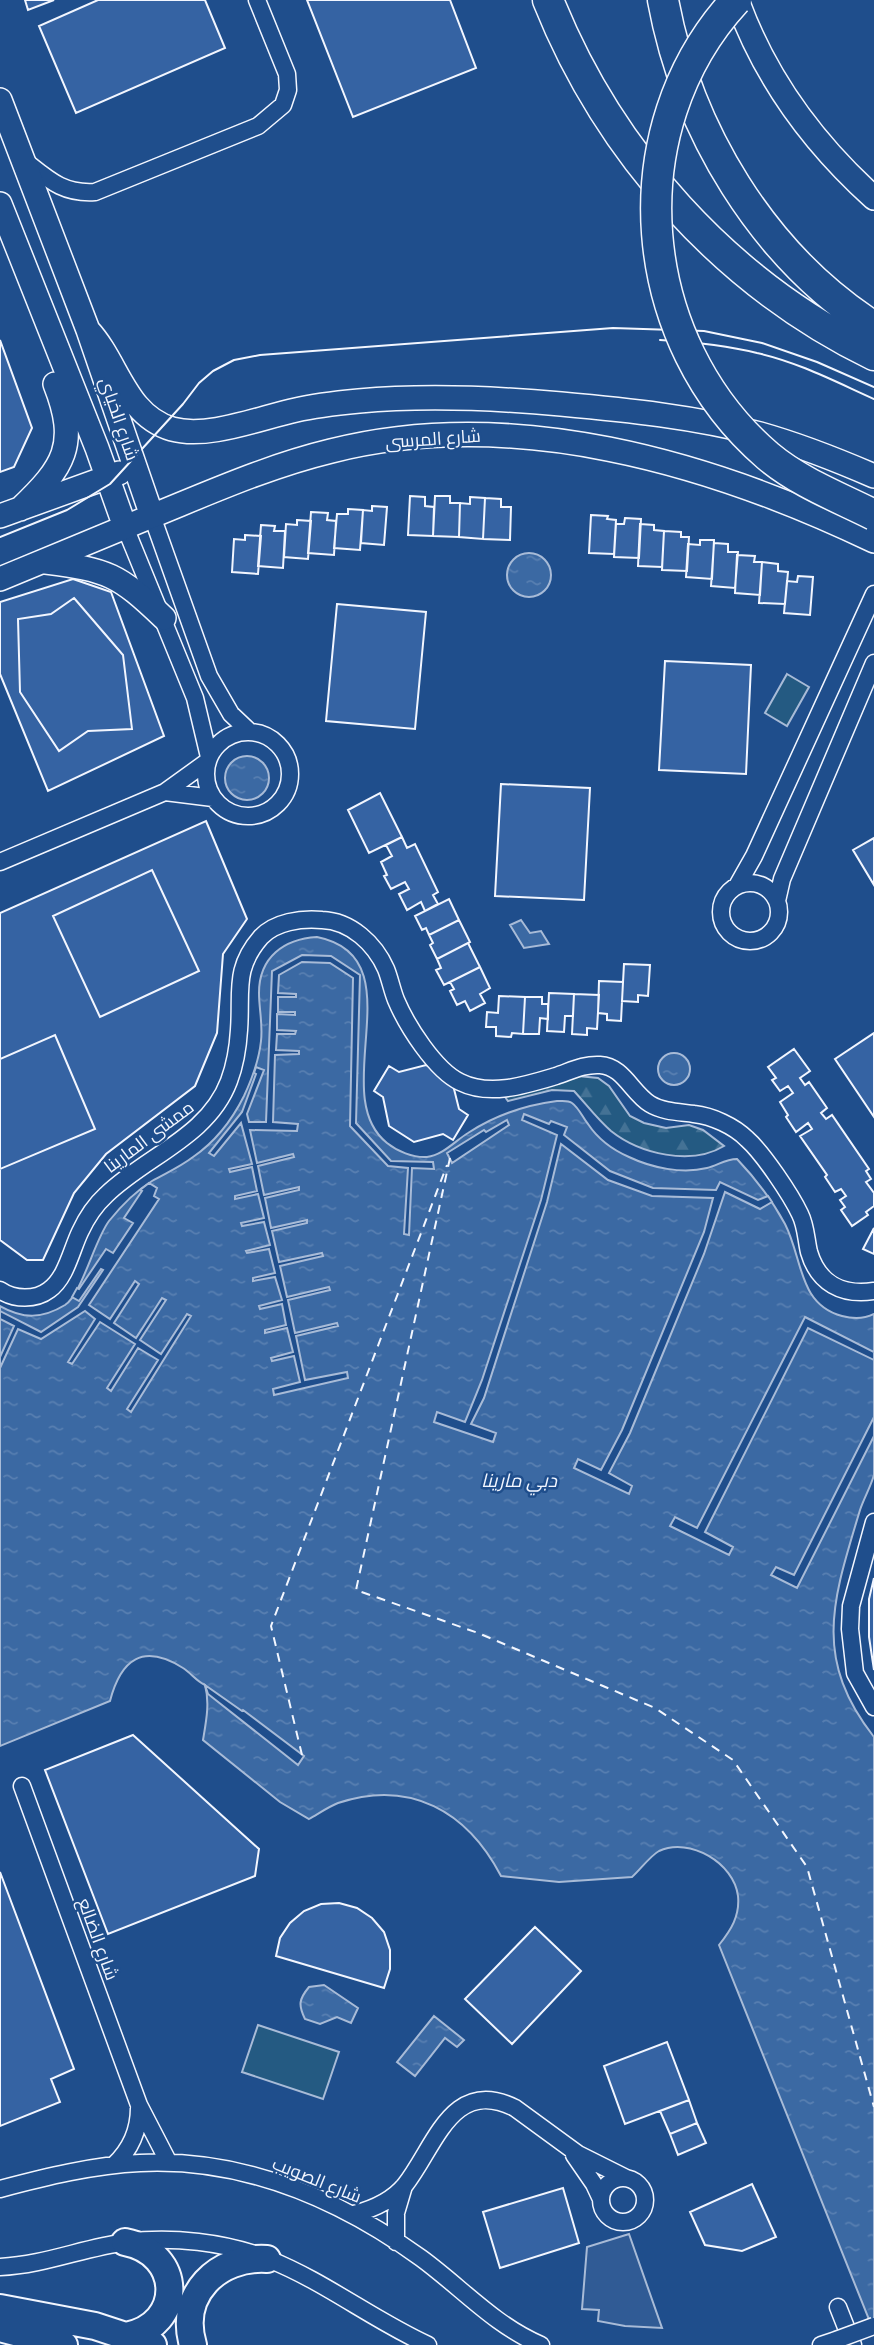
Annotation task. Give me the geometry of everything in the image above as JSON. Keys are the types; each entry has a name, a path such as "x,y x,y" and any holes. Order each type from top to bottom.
{"highway":[{"path":"548,0 572,52 614,124 687,218 726,257 778,299 830,332 874,355"},
{"path":"663,0 685,82 712,145 734,184 789,255 839,302 874,327"},
{"path":"737,0 712,30 692,64 672,109 664,137 655,195 658,254 663,283 671,312 694,365 727,414 767,455 790,472 874,515"}],"main road":[{"path":"737,0 756,45 789,103 831,156 874,198"},
{"name":"شارع الخياي","path":"0,100 88,330 152,516"},
{"name":"شارع الخياي","path":"0,204 125,527"},
{"path":"10,513 42,488 57,468 67,433 64,409 36,324 34,290"},
{"name":"شارع المرسى","path":"88,330 105,350 138,408 158,423 182,431 208,431 298,409 404,398 533,402 683,418 735,428 798,446 874,477"},
{"name":"شارع المرسى","path":"0,579 243,479 334,450 413,438 493,435 567,443 679,466 782,500 874,541"},
{"path":"10,513 135,467"},
{"path":"43,561 90,568 117,578 136,591 164,618"},
{"path":"125,2242 146,2248 155,2255 167,2273 169,2294 167,2305 155,2323 137,2334 126,2336"},
{"path":"194,2345 190,2320 193,2304 209,2277 236,2261 267,2259"},
{"path":"0,2308 95,2326 153,2345"},
{"path":"0,2328 65,2345"}],"street":[{"path":"23,159 51,182 65,189 79,193 94,192 258,126 283,105 288,90 287,74 257,0"},
{"name":"شارع الخياي","path":"152,516 216,690 231,714 249,731"},
{"name":"شارع الخياي","path":"125,527 164,618 197,706 209,759"},
{"path":"874,594 754,856 737,886 725,897 722,906 725,926 741,939 764,937 773,929 777,920 777,901 782,879 874,663"},
{"path":"0,862 165,792 209,759 221,741 229,736 249,731 268,737 283,750 290,769 287,789 275,806 257,815 246,816 227,811 213,798 206,776 209,759"},
{"path":"165,792 213,798"},
{"path":"737,886 756,883 765,887 777,901"},
{"name":"ممشى المارينا","path":"0,1290 19,1297 34,1297 48,1291 60,1279 81,1229 103,1198 129,1174 185,1138 210,1114 229,1084 236,1056 243,964 262,936 277,925 324,919 348,927 371,944 386,969 397,1003 414,1032 451,1077 473,1087 493,1090 555,1076 585,1065 603,1065 612,1067 651,1105 672,1112 699,1114 722,1122 747,1139 786,1189 800,1215 818,1273 828,1284 845,1291 874,1291"},
{"path":"874,1522 851,1606 850,1629 855,1673 874,1707"},
{"name":"شارع الضالع","path":"22,1786 139,2105 169,2163"},
{"path":"397,2242 396,2213 405,2185 449,2118 458,2109 480,2100 492,2100 515,2108 597,2165 639,2184 643,2190 644,2204 637,2216 624,2221 610,2217 602,2206 586,2170 565,2145"},
{"name":"شارع الضالع","path":"114,2165 134,2138 138,2128 139,2105"},
{"name":"شارع الصويب","path":"0,2189 114,2165 169,2163 261,2177 307,2193 354,2214 444,2276 506,2328 541,2345"},
{"path":"601,2199 612,2181 626,2178"},
{"path":"354,2214 382,2204 405,2185"},
{"path":"0,2267 36,2264 125,2242 192,2243 240,2250 267,2259 314,2281 407,2336 428,2345"},
{"path":"838,2307 853,2345"},
{"path":"829,2342 874,2326"}],"green space":[{"path":"787,674 809,687 787,726 765,713"},
{"path":"578,1076 598,1078 609,1086 630,1116 644,1123 666,1128 689,1125 703,1130 724,1146 697,1155 666,1155 636,1146 611,1131 574,1091 552,1090 508,1101 505,1097 507,1093"},
{"path":"258,2025 339,2052 323,2099 242,2072"}],"shaded area":[{"path":"629,2234 662,2328 598,2321 599,2310 582,2309 587,2247"}],"water":[{"path":"529,553 544,560 551,575 544,590 529,597 514,590 507,575 514,560"},
{"path":"247,756 262,763 269,778 262,793 247,800 232,793 225,778 232,763"},
{"path":"521,920 530,933 541,931 549,944 524,948 510,925"},
{"name":"دبي مارينا","path":"317,937 346,950 362,971 367,998 364,1093 370,1121 391,1146 411,1155 433,1156 499,1116 534,1105 565,1101 574,1105 606,1144 647,1164 667,1169 697,1170 737,1159 763,1190 785,1224 804,1279 817,1301 828,1310 846,1317 862,1318 874,1314 874,1475 860,1510 842,1571 834,1626 835,1653 842,1680 854,1708 874,1737 874,2332 719,1945 734,1922 738,1910 738,1896 728,1873 709,1856 684,1847 671,1848 656,1853 632,1877 559,1882 501,1876 487,1853 453,1818 434,1806 412,1798 389,1795 364,1797 338,1803 309,1819 280,1802 203,1740 207,1706 205,1685 183,1668 156,1657 145,1656 127,1666 120,1675 110,1701 0,1746 0,1306 32,1316 57,1310 65,1305 77,1290 109,1221 146,1185 201,1151 222,1130 244,1096 257,1062 261,1035 259,993 263,969 284,946"},
{"path":"674,1053 685,1058 690,1069 685,1080 674,1085 663,1080 658,1069 663,1058"},
{"path":"324,1985 358,2008 351,2023 337,2017 320,2024 305,2019 301,2010 303,1995 309,1987"},
{"path":"434,2016 464,2040 457,2047 445,2038 415,2076 397,2062"}],"pier":[{"path":"302,955 331,956 360,975 356,1123 391,1161 433,1162 434,1169 412,1168 409,1235 404,1234 408,1168 388,1166 350,1126 353,978 330,963 302,962 279,975 278,993 296,994 296,997 278,997 278,1012 295,1012 295,1015 277,1014 277,1030 296,1031 295,1034 277,1034 276,1050 299,1051 299,1054 275,1055 273,1122 298,1124 297,1131 250,1130 257,1163 293,1154 294,1157 258,1166 264,1195 299,1187 299,1190 265,1198 271,1228 307,1220 307,1223 272,1231 279,1262 322,1253 323,1256 280,1266 287,1297 329,1287 330,1290 288,1300 295,1333 337,1323 338,1326 296,1336 305,1380 347,1372 348,1378 274,1395 273,1389 300,1382 294,1356 272,1361 271,1358 293,1352 287,1328 265,1333 265,1330 286,1325 282,1304 260,1309 259,1306 282,1300 275,1277 253,1281 253,1278 275,1273 269,1249 246,1251 270,1245 264,1222 242,1226 241,1223 264,1218 258,1194 235,1199 235,1196 257,1191 252,1167 230,1172 229,1169 252,1164 241,1123 214,1156 209,1153 242,1112 256,1067 264,1070 247,1114 249,1122 266,1122 272,971"},
{"path":"524,1114 549,1124 551,1121 567,1127 564,1135 610,1171 653,1188 716,1190 720,1182 758,1200 768,1196 772,1202 760,1209 725,1192 704,1254 630,1433 609,1473 632,1486 629,1494 574,1468 578,1459 601,1470 622,1430 704,1232 713,1198 652,1196 608,1180 561,1144 547,1202 484,1398 471,1424 496,1433 493,1442 434,1422 437,1412 465,1422 482,1380 541,1200 557,1135 522,1120"},
{"path":"507,1120 509,1125 452,1163 447,1153 484,1130 486,1132"},
{"path":"149,1183 157,1188 154,1196 159,1199 89,1305 110,1319 135,1281 139,1284 114,1323 136,1338 162,1298 166,1300 140,1340 161,1354 187,1314 191,1316 131,1412 127,1409 158,1360 138,1348 111,1391 107,1388 135,1344 100,1322 72,1364 68,1362 95,1319 85,1311 41,1339 18,1329 0,1368 0,1357 14,1326 0,1319 0,1311 41,1332 78,1307 103,1270 101,1269 79,1301 72,1297 77,1288 79,1289 106,1249 113,1253 133,1223 124,1218 142,1191 140,1190"},
{"path":"805,1317 874,1352 874,1360 808,1328 705,1532 733,1547 729,1555 670,1526 675,1517 697,1528"},
{"path":"874,1417 874,1436 797,1588 771,1575 776,1567 794,1575"},
{"path":"205,1685 304,1756 298,1765 208,1694"}],"building":[{"path":"25,0 54,0 28,10"},
{"path":"98,0 205,0 225,48 76,113 39,26"},
{"path":"307,0 450,0 476,68 353,117"},
{"path":"0,340 32,428 14,467 0,472"},
{"path":"410,496 425,497 425,506 434,507 433,536 408,535"},
{"path":"435,496 450,496 450,503 460,503 459,537 433,536"},
{"path":"470,497 485,498 483,539 459,537 460,503 470,504"},
{"path":"485,498 501,499 501,507 511,507 510,540 483,539"},
{"path":"372,506 387,507 384,545 361,543 363,510 372,511"},
{"path":"348,509 363,510 360,550 334,548 337,514 348,514"},
{"path":"311,512 328,513 327,520 336,521 334,555 308,553"},
{"path":"591,515 608,516 607,519 616,520 614,554 589,553"},
{"path":"625,518 641,519 639,558 614,557 616,524 624,524"},
{"path":"297,520 311,521 308,559 284,557 286,524 297,525"},
{"path":"640,524 654,525 654,530 664,531 662,567 638,566"},
{"path":"261,525 275,526 274,531 285,531 283,568 258,566"},
{"path":"664,531 681,532 681,537 689,537 687,571 662,570"},
{"path":"245,535 261,536 258,574 232,572 234,539 245,540"},
{"path":"700,540 714,540 712,579 686,577 688,544 700,545"},
{"path":"714,543 728,544 728,552 738,552 735,588 711,586"},
{"path":"737,555 755,556 754,562 762,562 760,595 735,593"},
{"path":"762,562 778,564 778,571 788,572 785,604 759,603"},
{"path":"798,576 813,577 810,615 784,613 787,581 797,582"},
{"path":"73,579 111,592 164,736 48,791 0,674 0,602"},
{"path":"74,598 123,655 132,729 88,731 59,751 20,692 18,619 51,614"},
{"path":"337,604 426,612 415,729 326,721"},
{"path":"665,661 751,665 746,774 659,770"},
{"path":"501,784 590,788 584,900 495,896"},
{"path":"380,793 402,837 369,853 348,810"},
{"path":"206,821 247,919 223,954 217,1033 195,1086 106,1154 74,1193 43,1260 27,1260 0,1240 0,913"},
{"path":"402,837 407,848 415,844 438,892 433,895 438,904 425,911 421,902 407,910 399,894 409,889 405,882 391,889 384,876 387,875 381,862 392,856 386,845"},
{"path":"874,838 874,885 853,850"},
{"path":"152,870 199,971 100,1017 53,916"},
{"path":"449,899 459,920 429,935 426,928 422,930 415,916"},
{"path":"459,920 470,942 437,959 430,945 433,943 429,935"},
{"path":"468,943 480,967 444,985 436,970 441,968 437,959"},
{"path":"624,964 650,965 648,996 638,995 638,1002 622,1001"},
{"path":"480,967 490,988 480,994 485,1003 470,1011 465,1001 457,1005 450,991 454,989 450,982"},
{"path":"599,981 623,982 621,1021 607,1020 607,1014 598,1013"},
{"path":"549,993 574,994 573,1016 565,1016 564,1032 547,1031"},
{"path":"574,994 599,995 597,1029 587,1028 587,1035 572,1034"},
{"path":"499,996 525,997 523,1034 512,1033 511,1037 496,1036 496,1027 486,1027 487,1012 498,1013"},
{"path":"525,997 542,997 542,1004 548,1004 548,1019 540,1018 539,1034 523,1034"},
{"path":"874,1033 874,1117 835,1059"},
{"path":"55,1035 95,1129 0,1169 0,1059"},
{"path":"794,1049 810,1071 800,1078 805,1085 809,1082 827,1108 821,1113 826,1119 832,1115 869,1169 866,1171 871,1179 866,1182 874,1193 874,1206 866,1212 868,1215 852,1226 841,1210 845,1207 840,1200 846,1196 841,1189 835,1192 825,1177 827,1175 800,1136 812,1129 808,1123 796,1132 786,1117 788,1115 780,1102 793,1093 788,1086 780,1091 772,1080 776,1078 768,1067"},
{"path":"426,1065 452,1081 459,1109 468,1115 453,1140 443,1134 414,1142 389,1126 383,1097 374,1091 389,1066 399,1072"},
{"path":"874,1228 874,1254 863,1249"},
{"path":"874,1578 874,1670 869,1637 869,1599"},
{"path":"133,1735 259,1849 255,1876 108,1934 45,1770"},
{"path":"0,1872 74,2069 51,2079 60,2102 0,2126"},
{"path":"339,1903 357,1908 372,1918 384,1932 390,1950 390,1969 384,1988 276,1956 280,1938 290,1923 304,1911 321,1904"},
{"path":"535,1927 581,1971 512,2044 465,1999"},
{"path":"667,2042 689,2100 625,2124 604,2066"},
{"path":"689,2100 697,2123 670,2134 660,2111"},
{"path":"697,2123 706,2143 678,2155 670,2134"},
{"path":"752,2184 776,2237 742,2251 705,2245 690,2212"},
{"path":"563,2188 579,2243 500,2268 483,2212"}],"ferry route":[{"path":"450,1158 356,1590 478,1633 655,1708 733,1760 807,1867 874,2107"},
{"path":"302,1755 271,1626 447,1165"}],"tram line":[{"path":"0,537 67,510 110,484 199,383 213,371 234,360 260,355 613,328 704,331 762,343 817,362 874,387"},
{"path":"660,340 721,346 772,357 817,373 874,399"}]}
